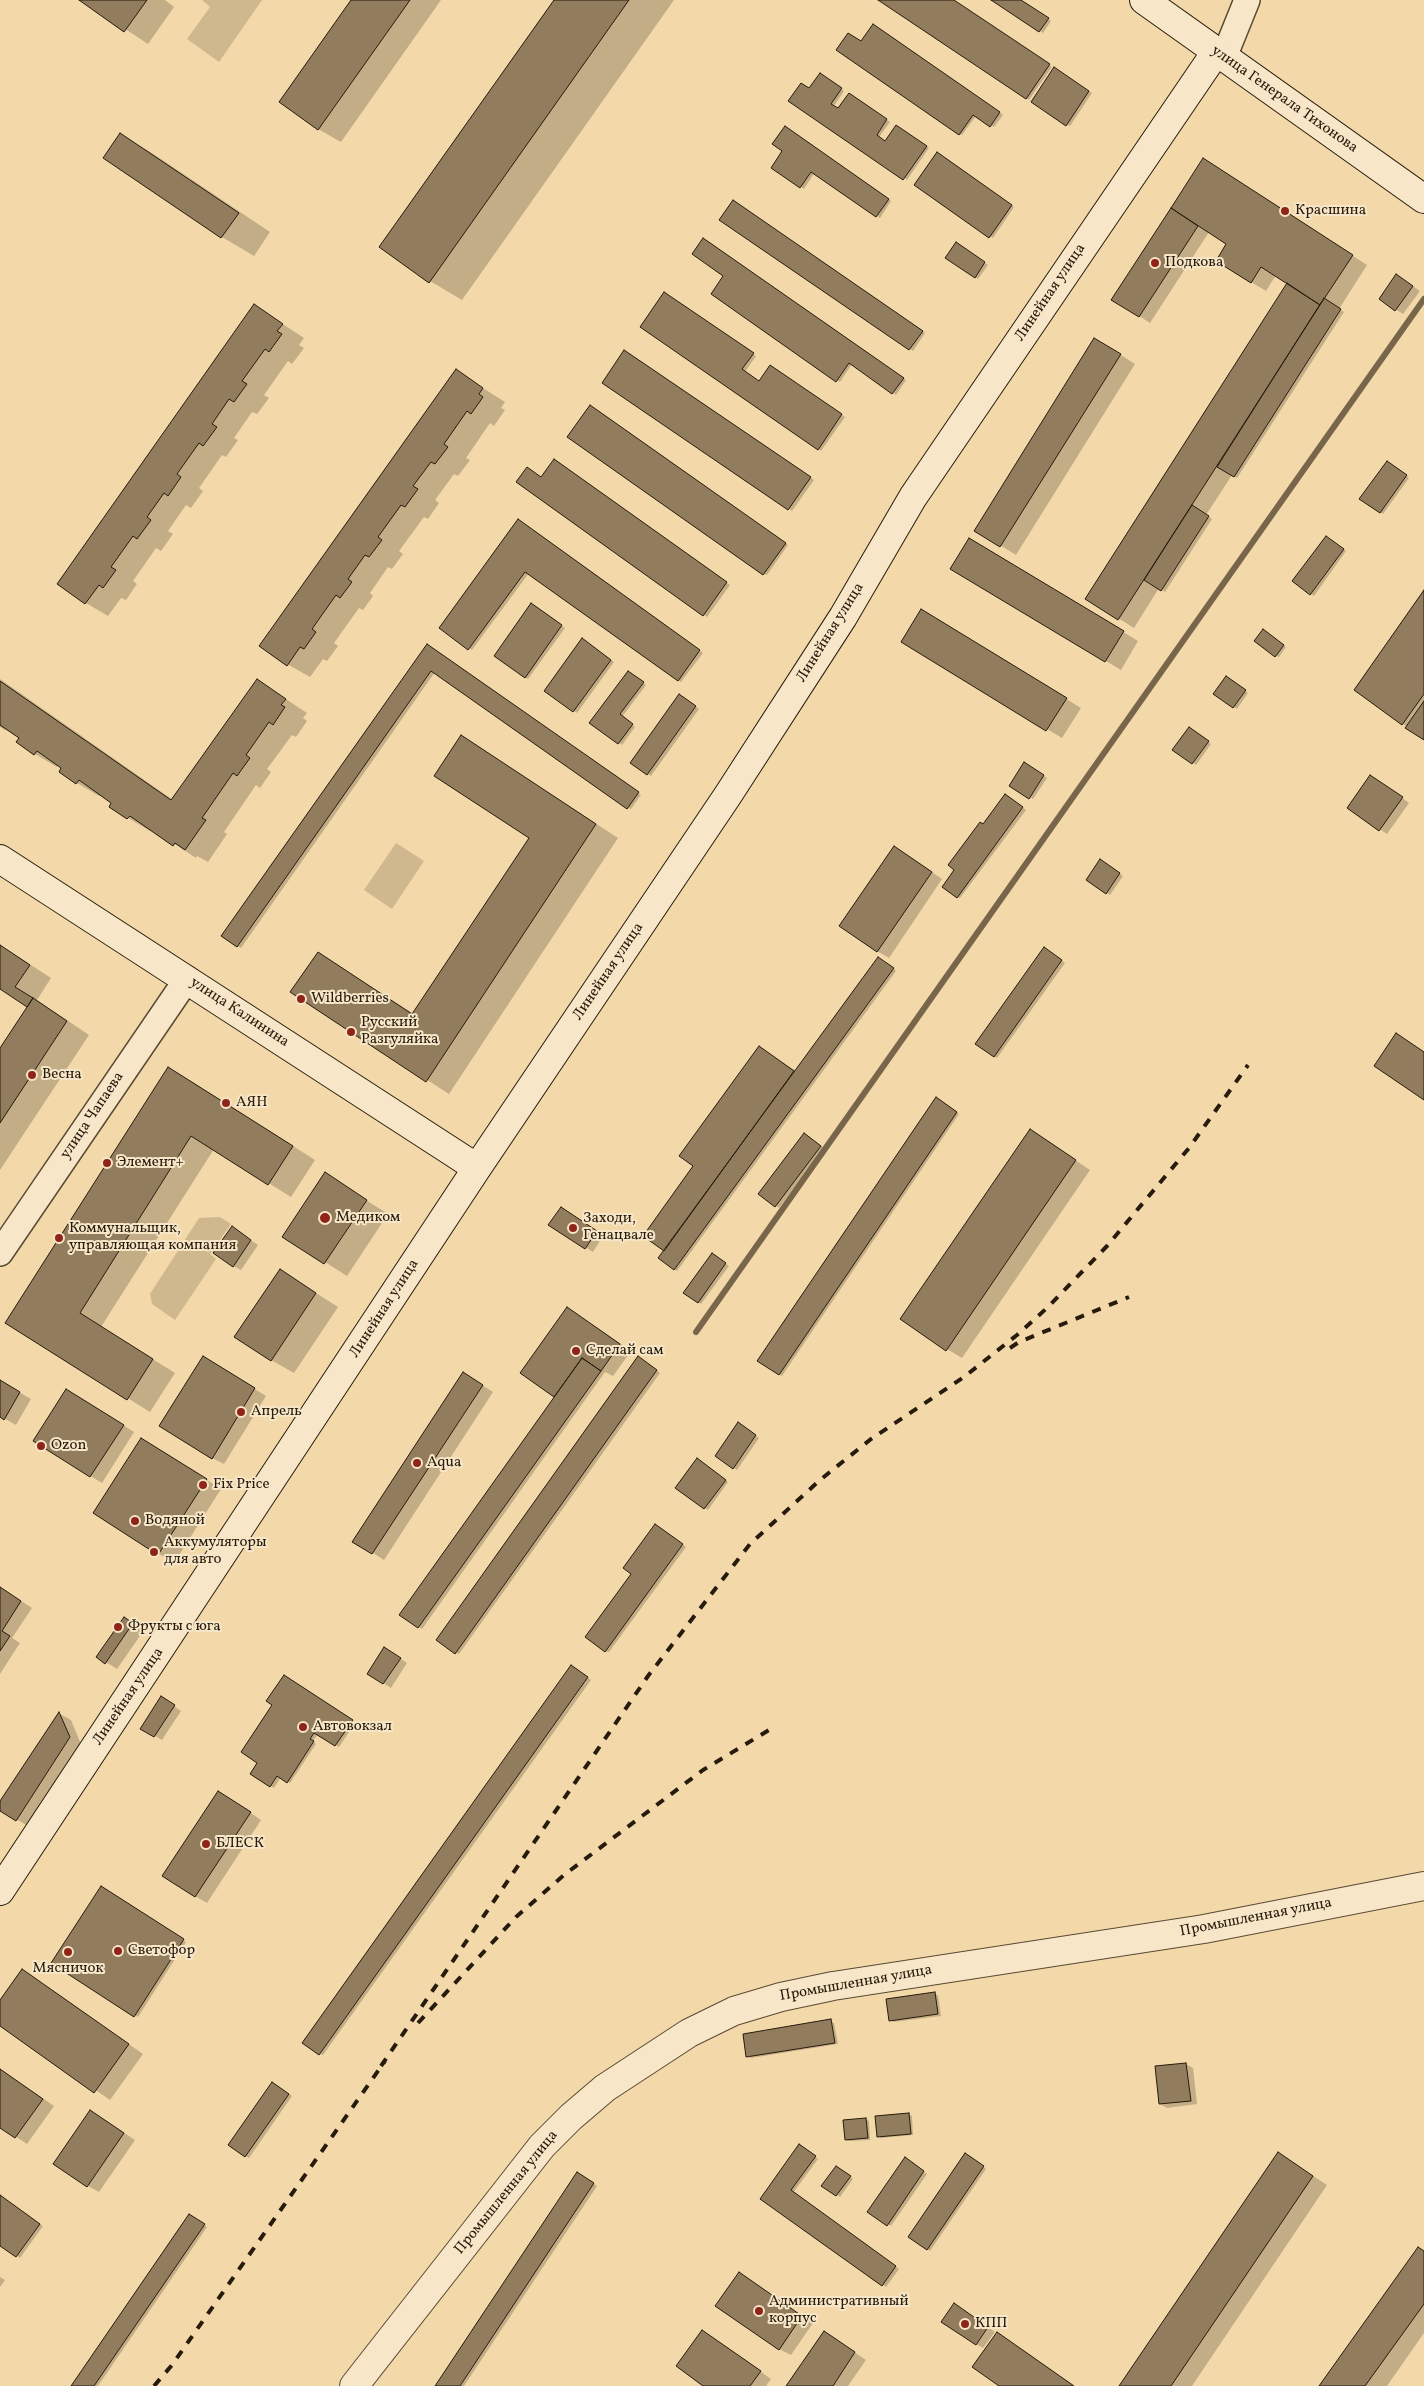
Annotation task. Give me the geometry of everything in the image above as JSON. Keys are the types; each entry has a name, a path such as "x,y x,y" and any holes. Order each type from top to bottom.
{"main road":[{"name":"улица Генерала Тихонова","path":"1144,0 1424,199"},
{"name":"Линейная улица","path":"0,1891 477,1168 728,794 843,617 913,497 1220,54"},
{"name":"улица Калинина","path":"0,860 477,1168"},
{"name":"Промышленная улица","path":"354,2386 542,2146 571,2116 605,2088 689,2033 734,2011 781,1997 833,1986 1204,1929 1424,1886"}],"street":[{"name":"Линейная улица","path":"1220,54 1247,0"},
{"name":"улица Чапаева","path":"0,1253 187,979"}],"shaded area":[{"path":"202,0 262,0 219,62 187,39 210,7"},
{"path":"396,843 424,861 392,909 364,890"},
{"path":"220,1217 231,1224 210,1254 216,1259 175,1320 152,1304 150,1294 199,1218"}],"building":[{"path":"79,0 147,0 124,32"},
{"path":"351,0 410,0 318,130 279,102"},
{"path":"554,0 629,0 429,283 379,247"},
{"path":"878,0 954,0 1050,64 1026,99"},
{"path":"991,0 1021,0 1049,18 1039,32"},
{"path":"873,24 1000,112 990,127 973,115 959,135 836,50 848,33 861,41"},
{"path":"1054,67 1089,91 1066,126 1031,102"},
{"path":"820,73 842,88 831,104 838,108 849,93 887,119 877,135 885,141 896,125 927,146 903,180 788,101 801,83 809,88"},
{"path":"785,126 889,199 876,217 811,172 800,188 771,168 782,151 772,144"},
{"path":"120,133 239,213 221,238 103,158"},
{"path":"937,152 1012,205 989,238 914,185"},
{"path":"1203,158 1353,255 1320,305 1261,267 1251,283 1216,261 1226,244 1171,208"},
{"path":"733,200 923,331 909,350 719,220"},
{"name":"Подкова","path":"1171,208 1198,226 1139,317 1111,300"},
{"path":"703,238 904,378 892,394 849,363 836,382 711,294 723,276 692,254"},
{"path":"956,242 985,262 975,278 945,258"},
{"path":"1396,274 1413,286 1395,311 1379,299"},
{"path":"1287,283 1320,305 1118,620 1085,599"},
{"path":"664,292 754,353 742,369 759,381 770,365 842,414 818,450 640,327"},
{"path":"1324,298 1341,309 1234,477 1217,467"},
{"path":"254,304 283,324 277,331 282,334 269,352 265,349 242,381 247,384 234,402 229,399 212,424 217,427 203,446 199,443 177,474 181,477 168,496 164,493 147,517 151,520 137,539 133,536 111,567 116,570 103,588 99,585 85,604 57,584"},
{"path":"1094,338 1121,354 1000,547 974,531"},
{"path":"624,350 811,477 788,510 602,383"},
{"path":"456,369 483,388 479,394 483,397 471,414 467,411 444,444 448,447 435,464 431,462 413,486 418,489 405,507 401,505 378,537 382,540 369,557 365,555 348,579 352,582 340,598 336,595 312,629 316,632 304,649 300,647 287,666 259,646"},
{"path":"590,405 786,543 763,575 567,437"},
{"path":"554,459 727,582 703,616 516,482 527,467 541,477"},
{"path":"1387,461 1407,475 1380,513 1359,499"},
{"path":"1192,505 1209,516 1161,591 1144,580"},
{"path":"518,519 700,650 678,681 525,572 468,650 439,628"},
{"path":"1326,536 1344,549 1310,595 1292,581"},
{"path":"969,538 1124,631 1105,662 950,569"},
{"path":"1424,590 1424,694 1402,725 1354,690"},
{"path":"531,603 562,625 525,678 494,656"},
{"path":"921,609 1067,698 1046,731 901,642"},
{"path":"1263,629 1284,645 1275,657 1254,641"},
{"path":"582,638 611,660 573,712 544,691"},
{"path":"427,644 639,792 627,809 431,671 237,947 221,936"},
{"path":"628,671 644,682 620,714 633,724 618,744 589,723"},
{"path":"1226,676 1246,690 1233,708 1213,694"},
{"path":"257,679 286,699 281,705 285,707 273,725 269,722 246,755 250,758 237,776 233,773 202,818 206,820 185,850 175,843 173,846 130,816 127,819 109,807 111,803 79,780 76,784 59,772 61,768 37,751 34,755 16,742 19,738 0,725 0,681 171,800"},
{"path":"679,694 696,706 647,775 630,763"},
{"path":"1424,701 1424,740 1405,728"},
{"path":"1189,727 1209,741 1192,764 1172,750"},
{"path":"461,735 596,824 426,1082 290,992 318,952 412,1014 529,838 434,776"},
{"path":"1024,762 1044,775 1029,799 1009,786"},
{"path":"1370,775 1403,797 1379,831 1347,808"},
{"path":"1005,794 1023,807 957,898 942,887 954,870 948,865 980,822 983,824"},
{"path":"894,846 932,872 877,952 839,926"},
{"path":"1100,859 1120,873 1106,894 1086,880"},
{"path":"0,945 30,965 15,987 33,998 27,1007 0,989"},
{"path":"1044,947 1062,960 994,1057 975,1044"},
{"path":"878,957 894,968 674,1270 658,1258"},
{"path":"33,998 67,1021 0,1123 0,1048"},
{"path":"1396,1033 1424,1052 1424,1100 1374,1066"},
{"path":"759,1046 794,1071 664,1251 643,1236 693,1166 679,1156"},
{"path":"168,1067 293,1146 268,1185 191,1136 80,1313 153,1359 127,1400 5,1323"},
{"path":"936,1097 957,1112 779,1375 757,1361"},
{"path":"1030,1129 1076,1160 946,1351 900,1319"},
{"path":"804,1133 821,1146 775,1207 758,1194"},
{"name":"Медиком","path":"325,1172 367,1200 324,1264 282,1237"},
{"name":"Заходи, Генацвале","path":"561,1207 597,1231 585,1249 548,1225"},
{"path":"232,1226 251,1240 233,1267 213,1253"},
{"path":"712,1253 726,1263 698,1303 683,1293"},
{"path":"280,1269 316,1293 271,1361 234,1337"},
{"name":"Сделай сам","path":"567,1307 620,1344 601,1371 582,1358 554,1397 520,1373"},
{"path":"203,1356 255,1388 212,1459 159,1426"},
{"path":"638,1356 657,1370 455,1654 436,1640"},
{"path":"582,1358 601,1371 418,1628 399,1615"},
{"name":"Aqua","path":"463,1372 483,1385 372,1554 352,1542"},
{"path":"0,1380 20,1392 4,1420 0,1417"},
{"path":"66,1389 124,1425 90,1477 33,1441"},
{"path":"738,1422 756,1435 733,1469 715,1456"},
{"path":"141,1438 207,1479 158,1555 93,1513"},
{"path":"697,1458 726,1480 704,1509 675,1488"},
{"path":"655,1524 683,1544 605,1652 585,1637 631,1574 623,1568"},
{"path":"0,1587 21,1601 2,1631 10,1636 0,1651"},
{"path":"124,1617 133,1623 105,1664 96,1657"},
{"path":"384,1647 401,1658 383,1684 367,1674"},
{"path":"571,1665 588,1677 319,2055 302,2043"},
{"name":"Автовокзал","path":"284,1675 353,1720 335,1746 314,1733 310,1739 314,1741 287,1783 277,1776 270,1787 250,1774 257,1763 241,1752 272,1705 266,1701"},
{"path":"161,1696 175,1705 154,1737 140,1729"},
{"path":"59,1712 70,1737 16,1821 0,1811 0,1801"},
{"name":"БЛЕСК","path":"218,1791 251,1812 195,1897 162,1876"},
{"name":"Светофор","path":"101,1886 184,1939 134,2017 51,1963"},
{"path":"22,1969 129,2044 94,2093 0,2026 0,2000"},
{"path":"935,1992 938,2014 889,2021 886,1999"},
{"path":"831,2019 835,2043 746,2057 743,2034"},
{"path":"1186,2063 1191,2101 1159,2104 1155,2066"},
{"path":"0,2069 43,2099 15,2138 0,2128"},
{"path":"272,2082 289,2094 245,2157 228,2145"},
{"path":"90,2110 124,2133 87,2187 53,2164"},
{"path":"909,2113 911,2134 877,2137 875,2116"},
{"path":"866,2118 868,2138 845,2140 843,2120"},
{"path":"799,2144 816,2156 791,2190 896,2266 882,2286 760,2199"},
{"path":"1278,2152 1313,2176 1171,2386 1119,2386"},
{"path":"965,2153 984,2166 927,2250 908,2237"},
{"path":"905,2157 924,2171 887,2226 867,2212"},
{"path":"836,2166 851,2176 836,2196 821,2186"},
{"path":"577,2172 594,2183 460,2386 435,2386"},
{"path":"0,2195 40,2224 16,2257 0,2246"},
{"path":"189,2214 205,2224 94,2386 71,2386"},
{"path":"1418,2247 1424,2251 1424,2304 1365,2386 1319,2386"},
{"name":"Административный корпус","path":"739,2272 802,2316 779,2350 715,2306"},
{"name":"КПП","path":"954,2303 988,2327 976,2345 941,2322"},
{"path":"702,2330 761,2371 750,2386 703,2386 676,2366"},
{"path":"824,2331 855,2352 833,2386 786,2386"},
{"path":"997,2332 1074,2386 999,2386 972,2367"}],"waterway":[{"path":"696,1332 1424,299"}],"railway":[{"path":"381,2066 648,1676 750,1544 820,1480 871,1439 964,1377 1017,1335 1048,1307 1107,1246 1189,1148 1248,1065"},
{"path":"1010,1348 1019,1342 1129,1297"},
{"path":"418,2023 516,1917 564,1875 703,1770 774,1727"},
{"path":"154,2386 172,2365 385,2061"}],"place":[{"name":"Красшина","path":"1285,211"},
{"name":"Подкова","path":"1155,263"},
{"name":"Wildberries","path":"301,999"},
{"name":"Русский Разгуляйка","path":"351,1032"},
{"name":"Весна","path":"32,1075"},
{"name":"АЯН","path":"226,1103"},
{"name":"Элемент+","path":"107,1163"},
{"name":"Медиком","path":"325,1218"},
{"name":"Заходи, Генацвале","path":"573,1228"},
{"name":"Коммунальщик, управляющая компания","path":"59,1238"},
{"name":"Сделай сам","path":"576,1351"},
{"name":"Апрель","path":"241,1412"},
{"name":"Ozon","path":"41,1446"},
{"name":"Aqua","path":"417,1463"},
{"name":"Fix Price","path":"203,1485"},
{"name":"Водяной","path":"135,1521"},
{"name":"Аккумуляторы для авто","path":"154,1552"},
{"name":"Фрукты с юга","path":"118,1627"},
{"name":"Автовокзал","path":"303,1727"},
{"name":"БЛЕСК","path":"206,1844"},
{"name":"Светофор","path":"118,1951"},
{"name":"Мясничок","path":"68,1952"},
{"name":"Административный корпус","path":"759,2311"},
{"name":"КПП","path":"965,2324"}]}
